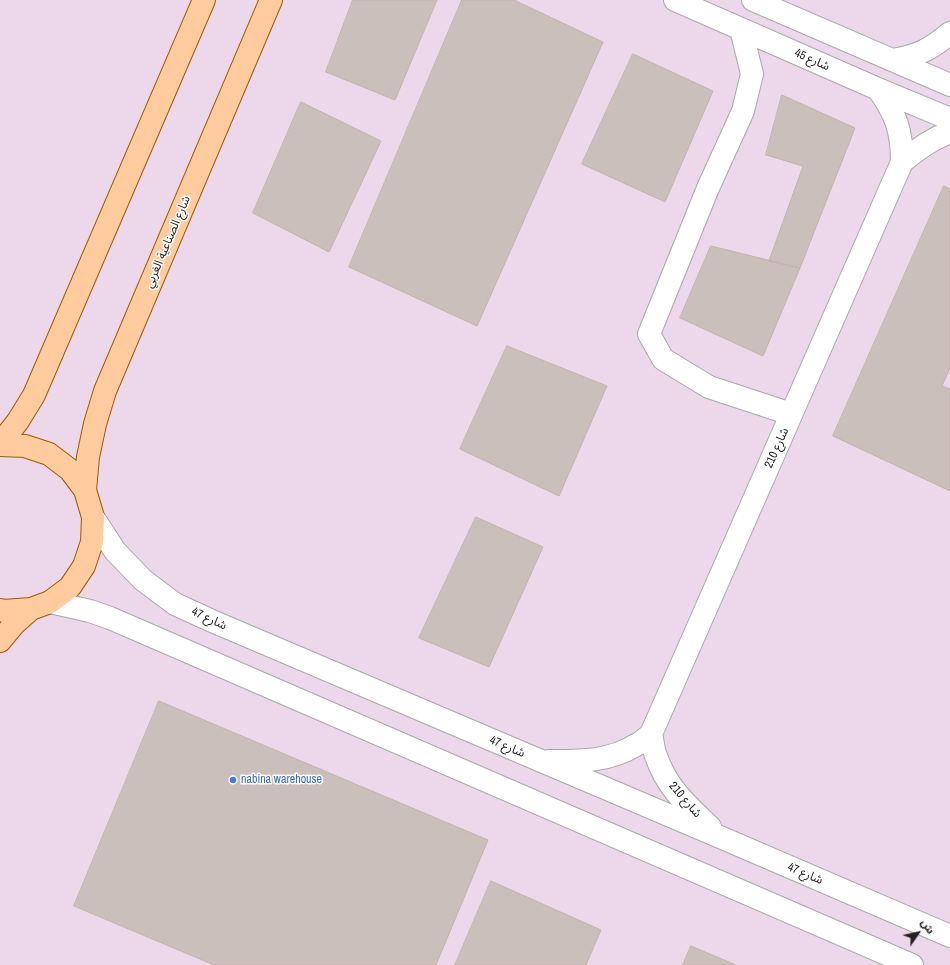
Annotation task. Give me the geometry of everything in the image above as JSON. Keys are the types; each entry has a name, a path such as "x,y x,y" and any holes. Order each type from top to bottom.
{"main road":[{"path":"0,444 18,421 34,395 204,0"},
{"name":"شارع الصناعية الغربي","path":"85,490 88,457 92,437 105,391 271,0"},
{"path":"0,444 25,446 49,454 70,470 85,490 93,517 92,542 84,566 70,587 40,605 14,624 0,640"},
{"path":"0,610 4,611 40,605"}],"street":[{"name":"شارع 45","path":"674,0 950,119"},
{"path":"753,0 950,85"},
{"path":"741,29 752,74 743,111 708,188 649,334 663,359 709,387 791,414"},
{"path":"892,60 923,52 937,44 950,33"},
{"name":"شارع 210","path":"540,761 586,761 603,759 621,753 637,745 651,734 902,162 902,146 899,131 891,109 878,89"},
{"name":"شارع 210","path":"902,162 926,143 950,132"},
{"name":"شارع 47","path":"93,517 115,551 143,580 175,604 950,936"},
{"path":"40,605 90,611 110,618 912,965"},
{"name":"شارع 210","path":"651,734 655,754 663,773 673,790 720,837"}],"shaded area":[{"path":"0,0 950,0 950,965 0,965"}],"building":[{"path":"353,0 437,0 395,100 326,72"},
{"path":"462,0 514,0 603,42 477,326 349,267"},
{"path":"633,54 713,91 665,202 582,164"},
{"path":"782,95 855,128 800,268 769,261 803,166 766,155"},
{"path":"301,102 381,141 329,252 253,213"},
{"path":"944,186 950,189 950,368 942,386 950,389 950,491 833,436"},
{"path":"711,246 800,268 763,356 680,318"},
{"path":"507,346 607,386 559,496 460,449"},
{"path":"476,517 543,547 489,667 419,638"},
{"path":"159,701 488,840 436,965 214,965 74,906"},
{"path":"491,881 601,930 586,965 455,965"},
{"path":"691,946 736,965 683,965"}],"place":[{"name":"nabina warehouse","path":"233,780"}]}
